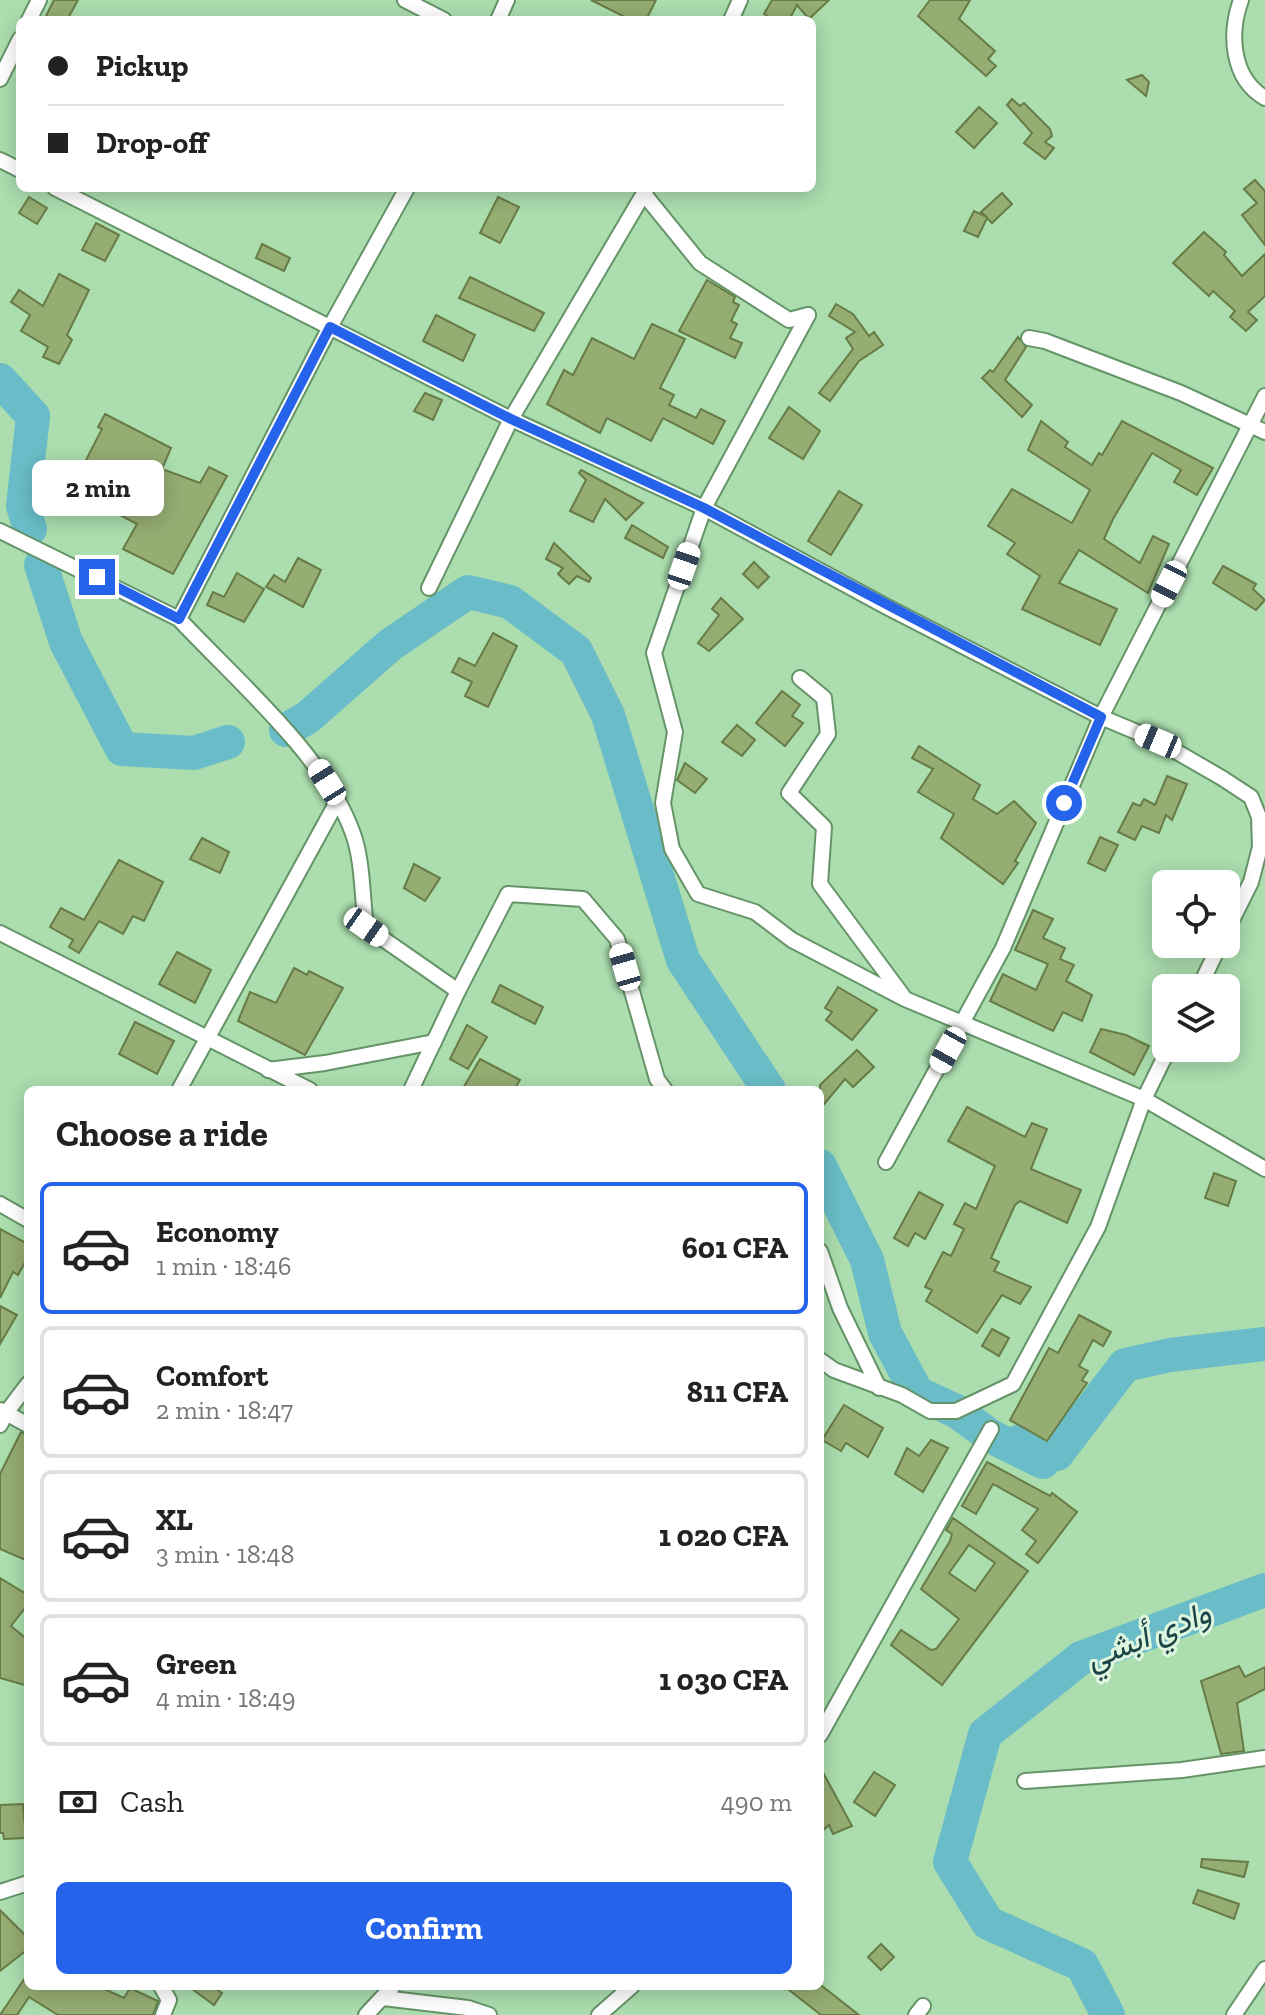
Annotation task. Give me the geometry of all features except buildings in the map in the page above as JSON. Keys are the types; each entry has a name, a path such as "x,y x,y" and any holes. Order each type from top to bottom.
{"street":[{"path":"405,0 436,16"},
{"path":"1241,0 1232,24 1238,61 1245,79 1265,98"},
{"path":"0,79 16,47"},
{"path":"63,192 511,419 704,508 1101,717 1158,741 1251,797 1259,817 1260,847 1251,882 1240,904"},
{"path":"179,619 330,327 405,192"},
{"path":"429,588 511,419 644,192"},
{"path":"646,192 700,263 789,320 808,315 704,508 654,653 675,732 663,803 672,849 698,894 755,912 792,940 905,999 1144,1099 1265,1169"},
{"path":"1029,338 1045,341 1181,393 1265,432"},
{"path":"886,1162 1003,948 1101,717 1265,396"},
{"path":"0,531 179,619 315,764 338,800 353,833 366,927 458,991"},
{"path":"800,678 824,698 828,734 789,793 824,827 820,884 905,999"},
{"path":"181,1086 338,800"},
{"path":"413,1086 508,894 583,899 617,939 657,1079 662,1086"},
{"path":"0,933 302,1086"},
{"path":"268,1070 325,1063 434,1042"},
{"path":"824,1362 879,1388 902,1395 930,1411 956,1411 1013,1384 1098,1227 1144,1099 1162,1062"},
{"path":"0,1204 24,1218"},
{"path":"824,1262 840,1308 879,1388"},
{"path":"24,1389 2,1416 24,1424"},
{"path":"824,1728 991,1429"},
{"path":"1025,1781 1182,1770 1265,1758"},
{"path":"0,1892 24,1884"},
{"path":"1234,2015 1265,1969"},
{"path":"163,1990 169,2000 163,2015"},
{"path":"599,2015 627,1990"},
{"path":"366,2015 388,1992 489,2015"}],"waterway":[{"path":"0,380 33,416 23,506 30,529"},
{"path":"41,565 66,642 122,749 194,753 228,742"},
{"path":"286,730 307,718 390,645 468,592 510,602 576,651 608,715 683,960 766,1086"},
{"path":"824,1174 867,1260 885,1333 917,1393 956,1411 992,1437 1043,1462"},
{"path":"1021,1441 1057,1454 1125,1365 1170,1355 1265,1344"},
{"name":"وادي أبشي","path":"1108,2015 1082,1965 988,1923 950,1862 985,1734 1081,1658 1265,1590"}],"route":[{"path":"97,577 179,619 330,327 511,419 704,508 1101,717 1064,803"}]}
